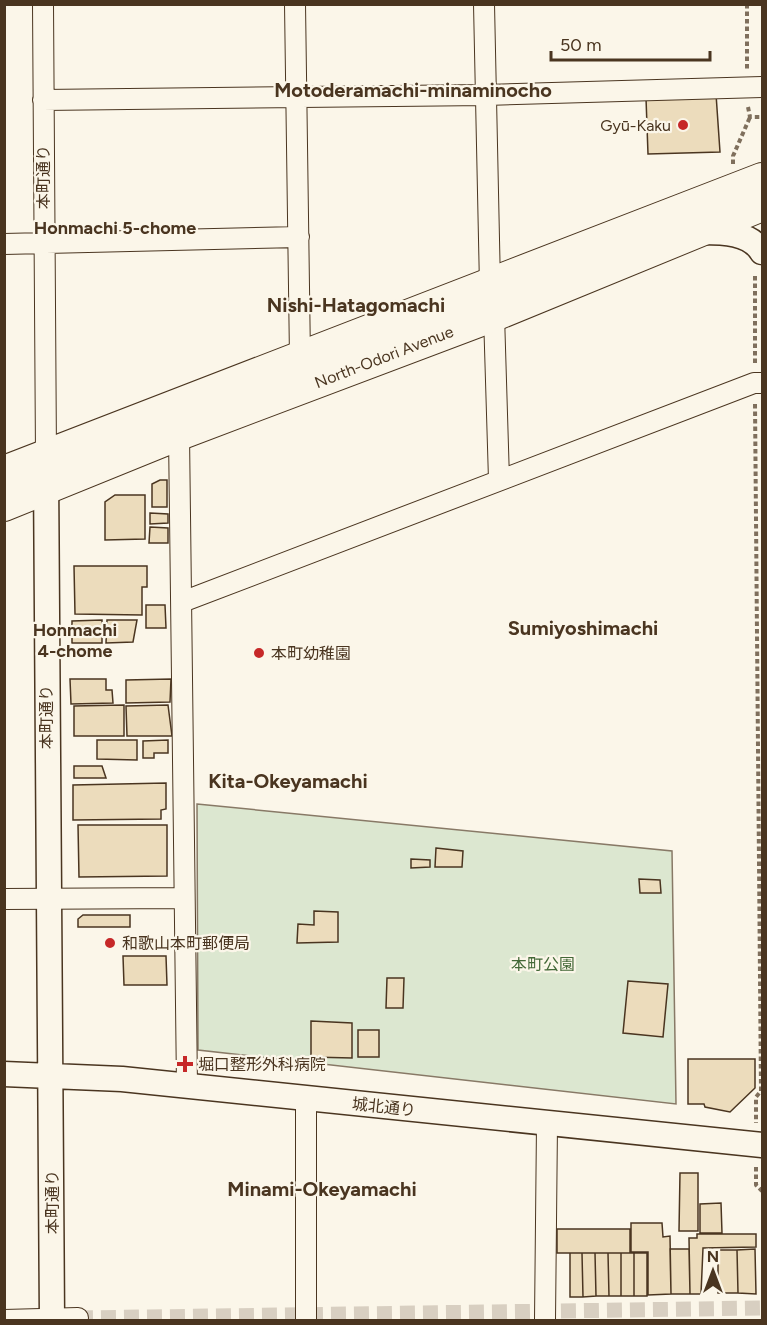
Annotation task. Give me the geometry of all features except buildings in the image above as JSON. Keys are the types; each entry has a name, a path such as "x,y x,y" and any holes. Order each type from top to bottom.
{"highway":[{"name":"North-Odori Avenue","path":"4,505 179,434 492,300 762,179"},
{"name":"North-Odori Avenue","path":"4,472 300,358 492,300 762,205"}],"street":[{"name":"本町通り","path":"43,4 52,1320"},
{"path":"295,4 300,358"},
{"path":"484,4 499,480"},
{"path":"43,100 486,95 762,87"},
{"path":"693,231 733,233 759,247 762,252"},
{"path":"4,244 299,237"},
{"path":"182,602 759,383"},
{"path":"179,434 187,1086"},
{"path":"4,899 184,898"},
{"name":"城北通り","path":"4,1074 51,1075 187,1086 762,1145"},
{"path":"306,1099 306,1320"},
{"path":"545,1320 547,1124"},
{"path":"4,1320 78,1318"}],"path":[{"path":"755,276 759,383 762,881 762,1091 756,1097"}],"green space":[{"name":"本町公園","path":"197,804 672,851 676,1104 198,1050"}],"tunnel":[{"path":"78,1318 762,1308"}],"place":[{"name":"Gyū-Kaku","path":"683,125"},
{"name":"本町幼稚園","path":"259,653"},
{"name":"和歌山本町郵便局","path":"110,943"},
{"name":"堀口整形外科病院","path":"185,1064"}],"district":[{"name":"Motoderamachi-minaminocho","path":"413,90"},
{"name":"Honmachi 5-chome","path":"115,228"},
{"name":"Nishi-Hatagomachi","path":"356,305"},
{"name":"Sumiyoshimachi","path":"583,628"},
{"name":"Honmachi 4-chome","path":"75,640"},
{"name":"Kita-Okeyamachi","path":"288,781"},
{"name":"Minami-Okeyamachi","path":"322,1189"}]}
